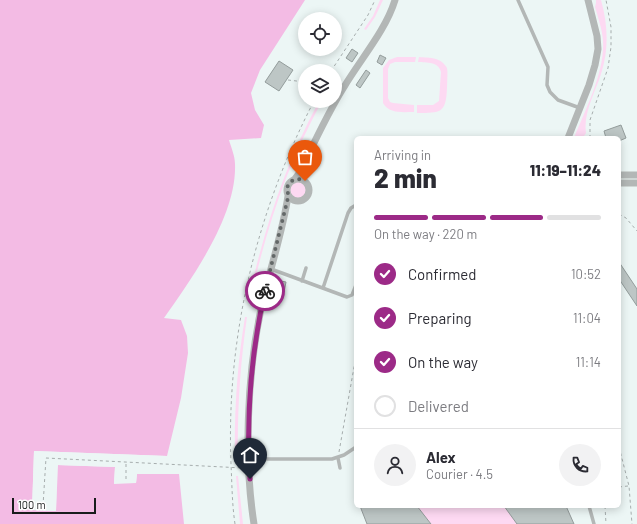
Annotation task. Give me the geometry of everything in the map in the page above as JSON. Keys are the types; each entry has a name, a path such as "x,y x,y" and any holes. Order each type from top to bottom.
{"street":[{"path":"254,524 249,459 249,413 254,353 260,315 288,196 287,188 294,180 307,157 330,110 384,24 395,0"},
{"path":"570,136 595,65 598,49 598,36 588,0"},
{"path":"283,219 293,206 307,198 309,194 310,191 305,170 307,157"},
{"path":"621,175 637,175"},
{"path":"294,180 302,179 308,184"},
{"path":"621,183 637,182"},
{"path":"288,196 294,200 301,201"}],"lane":[{"path":"518,0 548,67 547,85 550,92 558,100 580,108"},
{"path":"323,288 348,213 354,206"},
{"path":"302,281 306,268"},
{"path":"270,269 349,297 354,290"},
{"path":"249,459 326,460 338,458 354,448"},
{"path":"338,458 340,468"},
{"path":"590,508 594,524"}],"path":[{"path":"336,64 368,15 376,0"},
{"path":"590,136 590,118 608,68 611,47 611,27 606,0"},
{"path":"288,80 298,81"},
{"path":"235,524 231,484 230,437 232,374 238,330 247,282 260,232 273,192 297,135 310,108"},
{"path":"621,215 626,218 637,231"},
{"path":"338,458 354,367"},
{"path":"621,455 629,486 632,524"},
{"path":"44,506 46,458 250,468"},
{"path":"126,462 126,478"},
{"path":"621,487 629,486"},
{"path":"605,508 606,524"}],"shaded area":[{"path":"0,0 305,0 260,70 251,93 255,110 264,125 261,138 229,140 234,155 235,164 234,184 229,204 221,224 200,265 164,318 181,320 187,336 188,353 181,398 167,456 34,451 32,510 56,511 57,465 115,467 114,483 136,483 137,474 179,474 184,524 0,524"},
{"path":"380,0 383,0 375,17 366,30 364,29 373,16"},
{"path":"596,0 601,0 605,18 607,37 604,65 586,118 586,133 584,136 575,136 594,90 601,65 603,40 595,7"},
{"path":"397,57 416,57 415,62 395,62 390,64 388,69 388,98 390,102 393,103 414,105 414,112 393,111 386,107 383,103 383,68 389,60"},
{"path":"419,57 438,60 445,64 447,68 445,102 441,110 437,112 417,113 417,105 433,105 439,101 441,72 440,68 435,64 418,62"},
{"path":"316,108 318,108 290,168 266,237 254,284 252,284 264,237 280,190"},
{"path":"298,182 305,187 306,190 301,197 298,198 291,193 290,190 295,183"},
{"path":"245,317 247,317 242,353 238,462 235,462 237,389"},
{"path":"236,476 238,476 243,524 240,524"},
{"path":"361,508 567,508 574,524 367,524"}],"pier":[{"path":"34,451 168,457 36,453 34,508 54,509 55,465 57,463 116,465 116,482 134,481 136,472 179,472 181,474 137,474 136,483 114,484 115,467 58,465 56,511 32,510"}],"building":[{"path":"352,49 358,53 352,62 346,58"},
{"path":"380,55 386,58 382,65 377,62"},
{"path":"279,61 293,70 279,91 265,82"},
{"path":"366,70 370,73 360,88 356,85"},
{"path":"621,125 626,138 621,140 621,136 605,136 604,131"},
{"path":"621,265 637,289 637,306 621,282"},
{"path":"281,281 286,282 284,292 278,291"},
{"path":"250,290 257,292 255,301 248,299"},
{"path":"361,508 419,508 431,524 367,524"},
{"path":"505,508 567,508 574,524 517,524"}],"way so far":[{"path":"265,291 286,206 288,185 294,180 298,179 305,181"}],"route":[{"path":"250,479 249,413 254,353 265,291"}]}
